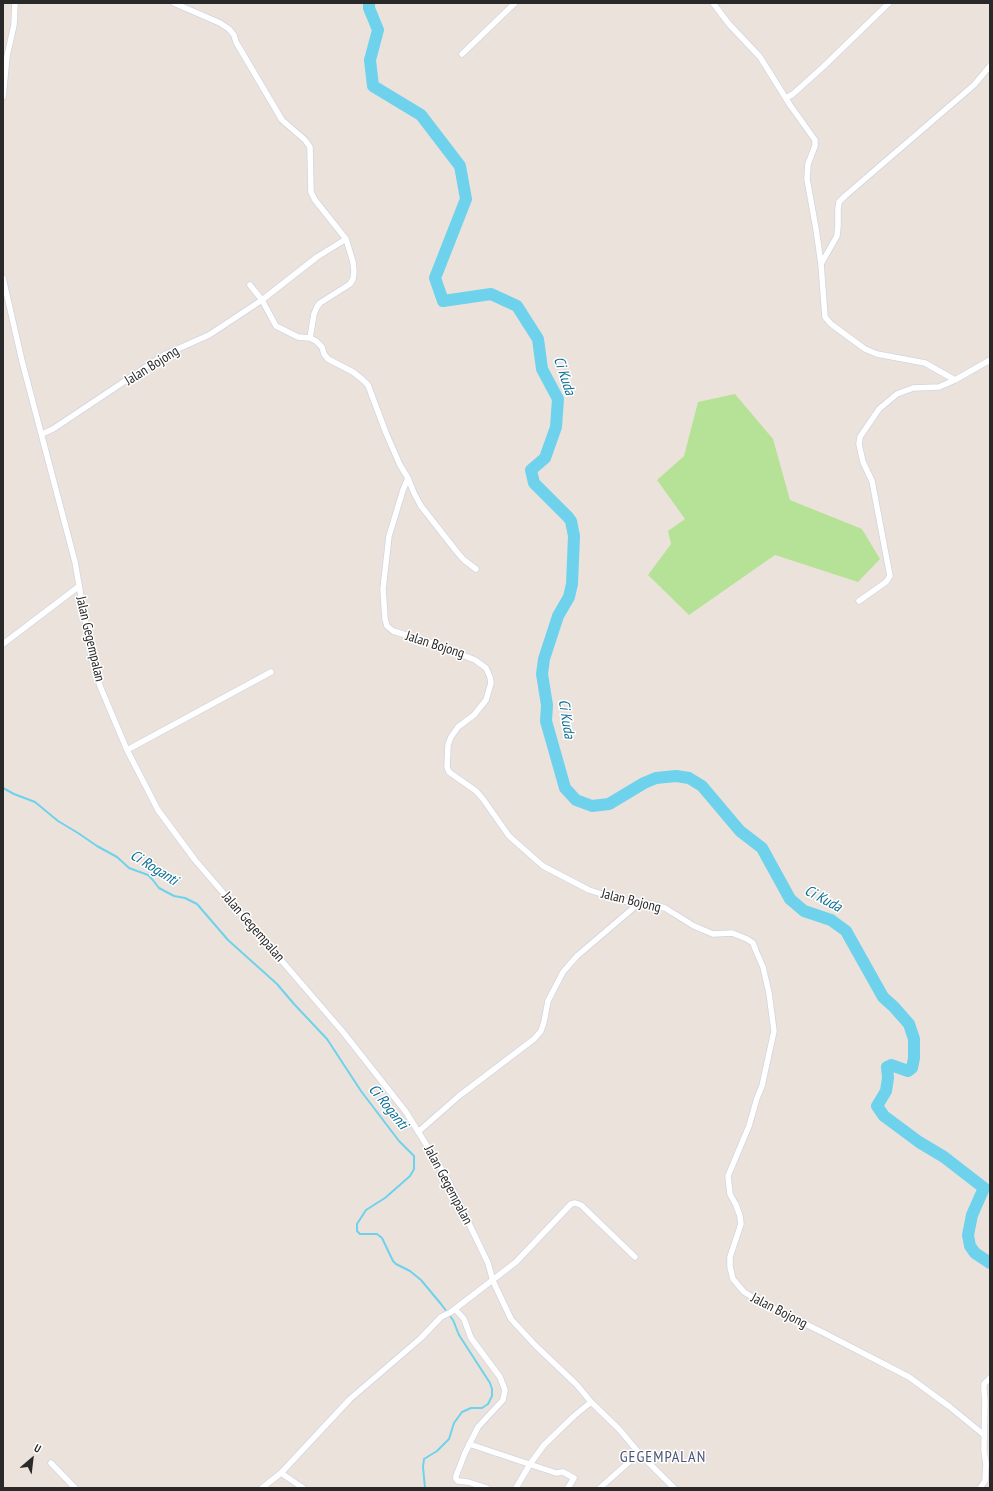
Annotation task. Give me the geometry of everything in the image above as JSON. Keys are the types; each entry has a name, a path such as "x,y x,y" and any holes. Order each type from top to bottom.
{"street":[{"path":"3,97 5,57 14,25 15,3"},
{"path":"174,3 229,29 234,35 236,42 282,120 305,140 310,147 311,192 315,200 346,239 353,262 354,272 353,279 350,284 320,303 314,314 310,338"},
{"path":"462,54 515,3"},
{"path":"713,3 729,24 760,57 815,140 815,146 808,164 807,179 821,264 824,312 827,321 871,352 925,363 955,380"},
{"path":"786,98 793,94 823,67 889,3"},
{"path":"821,264 837,236 839,202 974,84 990,66"},
{"name":"Jalan Bojong","path":"42,434 52,429 164,355 209,335 262,300 296,275 317,257 346,239"},
{"name":"Jalan Gegempalan","path":"3,278 22,361 75,562 78,587 92,660 100,686 127,750 158,810 195,860 343,1032 406,1112 447,1178 488,1263 493,1281 511,1319 535,1345 577,1385 591,1402 619,1429 639,1453 674,1488"},
{"path":"250,285 262,300 276,326 298,337 310,338 319,343 328,359 353,372 368,385 386,433 400,466 408,478 411,489 421,506 464,560 476,569"},
{"path":"859,601 886,582 890,576 872,481 863,462 859,444 860,438 879,409 897,394 913,388 940,386 955,380 990,360"},
{"name":"Jalan Bojong","path":"408,478 389,536 383,589 385,619 387,626 393,632 438,645 475,660 486,668 491,683 486,700 474,715 458,727 451,737 448,745 446,767 449,772 476,791 509,836 543,866 567,880 589,890 627,902 652,904 665,908 694,926 713,934 732,933 747,939 753,943 763,967 769,993 774,1031 762,1086 756,1098 749,1126 728,1176 730,1194 738,1210 741,1224 730,1257 730,1267 733,1279 744,1292 757,1300 909,1377 984,1434"},
{"path":"3,644 78,587"},
{"path":"127,750 271,672"},
{"path":"418,1132 459,1096 534,1039 541,1031 548,1001 563,972 577,956 638,904"},
{"path":"262,1488 282,1473 350,1399 421,1338 441,1317 453,1311 516,1262 571,1204 573,1203 581,1206 634,1256"},
{"path":"453,1311 464,1319 471,1338 500,1377 505,1390 503,1400 478,1427 469,1444 456,1476 456,1479 487,1488"},
{"path":"980,1488 985,1481 986,1469 984,1384 990,1378"},
{"path":"516,1488 530,1464 544,1445 591,1402"},
{"path":"469,1444 573,1476 574,1479 568,1488"},
{"path":"600,1488 639,1453"},
{"path":"51,1463 75,1488"},
{"path":"282,1473 302,1488"}],"green space":[{"path":"735,394 773,439 790,500 862,529 880,559 858,582 775,555 689,615 648,575 671,544 668,531 685,519 657,480 684,456 698,402"}],"waterway":[{"name":"Ci Kuda","path":"369,3 369,8 378,30 370,60 373,86 421,115 460,166 466,199 435,278 443,301 491,294 517,306 538,339 542,369 558,399 556,427 545,458 531,470 534,483 571,521 574,536 572,584 569,597 558,616 544,659 542,674 547,705 546,721 565,788 576,800 592,806 609,804 644,783 656,778 676,776 689,778 702,786 740,831 762,848 790,899 804,911 831,920 846,931 883,997 909,1024 914,1039 914,1058 912,1068 908,1071 891,1065 887,1067 888,1078 886,1091 877,1106 884,1116 919,1142 944,1157 984,1188 972,1215 968,1235 970,1246 975,1253 990,1263"},
{"name":"Ci Roganti","path":"3,788 35,802 58,821 117,857 129,868 148,875 159,888 174,896 185,898 197,904 228,940 277,984 327,1039 361,1091 399,1141 414,1156 414,1169 410,1176 385,1198 366,1210 357,1224 357,1231 360,1234 377,1234 382,1238 393,1261 410,1271 421,1280 453,1320 459,1335 490,1383 492,1389 492,1396 488,1404 482,1408 471,1408 462,1412 454,1423 449,1439 437,1451 424,1459 423,1467 425,1488"}],"district":[{"name":"GEGEMPALAN","path":"663,1457"}]}
